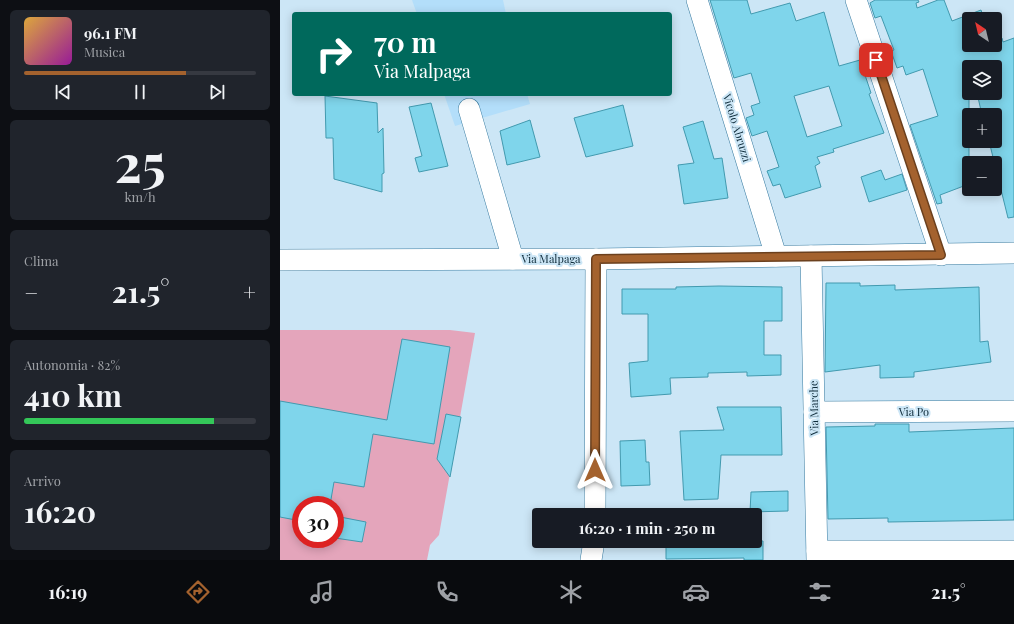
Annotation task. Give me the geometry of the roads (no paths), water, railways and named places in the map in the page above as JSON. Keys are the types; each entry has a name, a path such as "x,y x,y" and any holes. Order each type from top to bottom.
{"street":[{"name":"Vicolo Abruzzi","path":"697,0 776,256"},
{"path":"856,0 941,255"},
{"path":"469,109 513,259"},
{"name":"Via Malpaga","path":"280,260 596,259 1014,253"},
{"name":"Via Marche","path":"811,256 817,555"},
{"path":"595,508 596,259"},
{"name":"Via Po","path":"814,412 1014,411"},
{"path":"591,560 593,548"},
{"path":"817,555 936,556 1014,551"}]}
